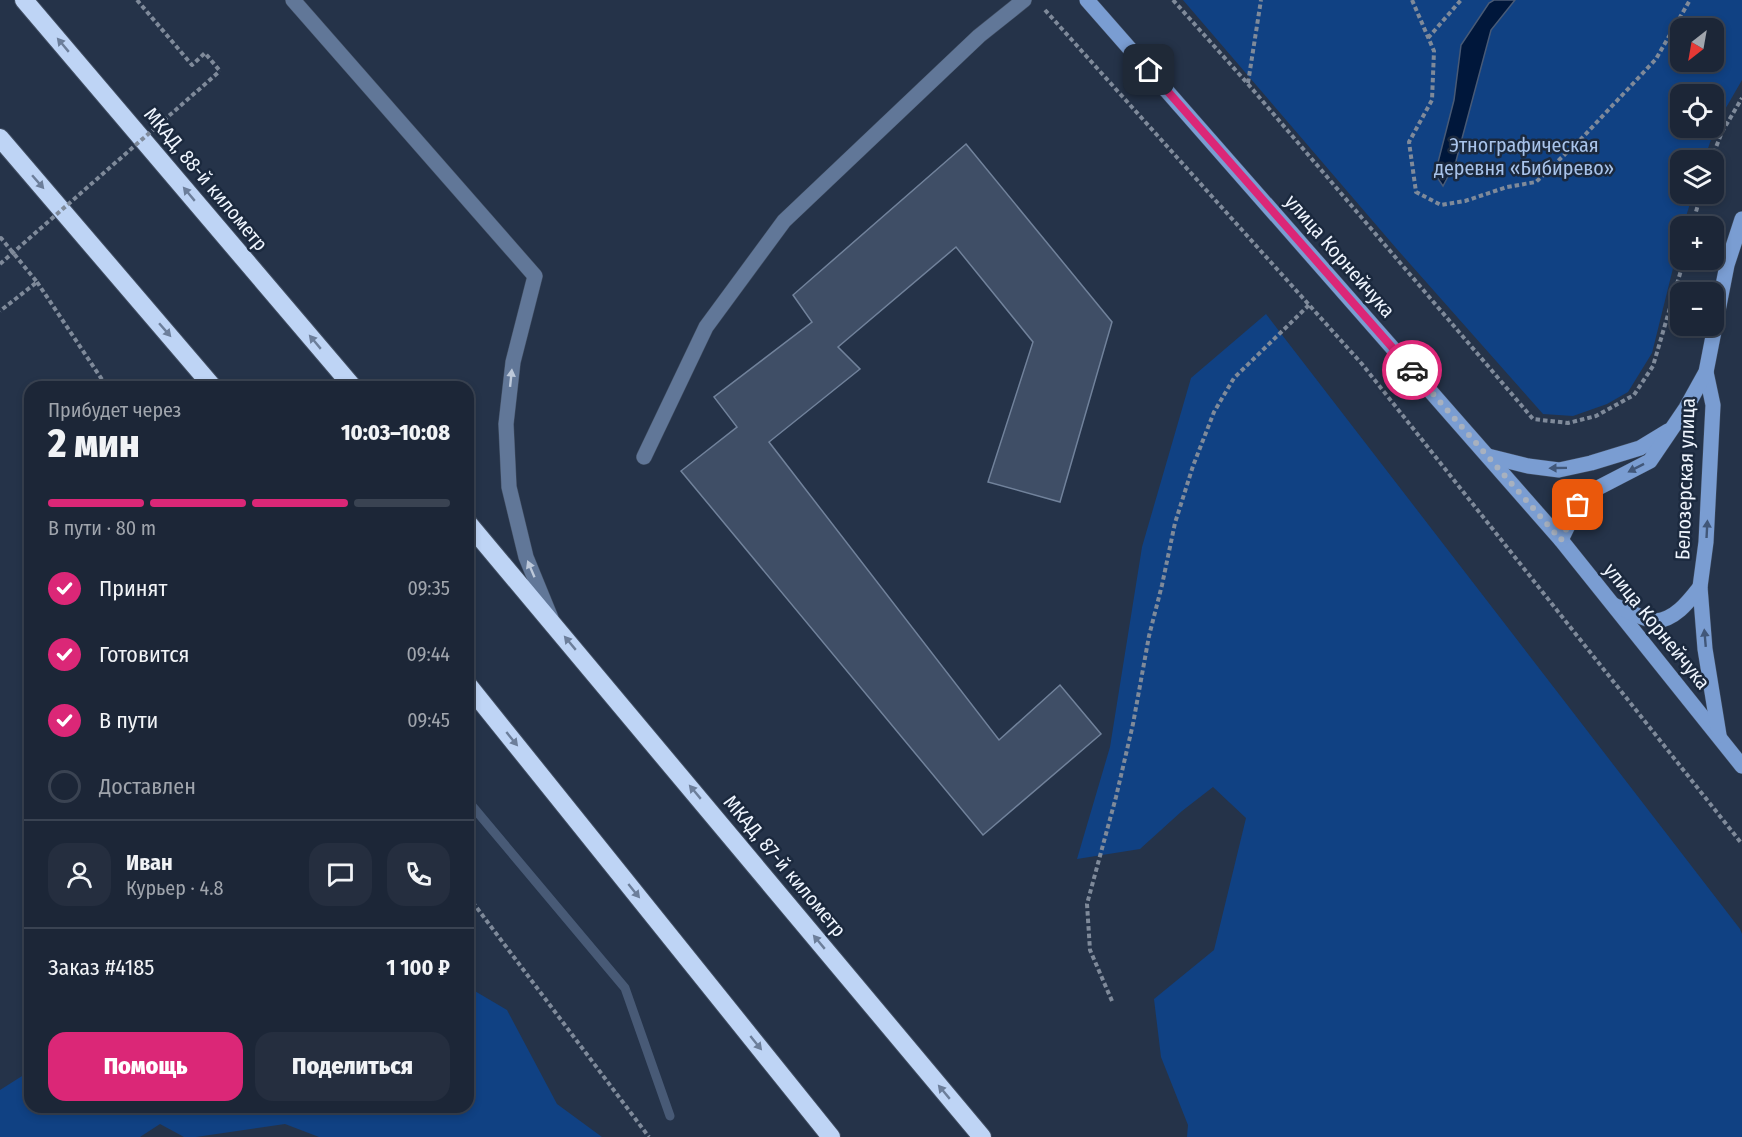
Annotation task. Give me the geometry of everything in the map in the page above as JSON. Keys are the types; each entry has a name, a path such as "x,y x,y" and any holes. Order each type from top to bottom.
{"highway":[{"name":"МКАД, 88-й километр","path":"24,0 348,381"},
{"path":"0,138 208,381"},
{"path":"474,530 554,624"},
{"name":"МКАД, 87-й километр","path":"554,624 982,1137"},
{"path":"474,691 831,1137"}],"street":[{"name":"улица Корнейчука","path":"1087,0 1561,540 1742,766"},
{"name":"Белозерская улица","path":"1561,540 1578,505 1592,491 1650,461 1686,408 1706,372 1727,265 1742,219"},
{"name":"Белозерская улица","path":"1706,372 1713,405 1706,542 1701,587 1705,648 1719,737"},
{"name":"Белозерская улица","path":"1488,456 1528,466 1559,470 1640,448 1671,429"},
{"name":"Белозерская улица","path":"1613,605 1654,621 1669,617 1681,610 1701,587"}],"lane":[{"path":"293,0 536,276 513,362 506,424 509,487 526,557 554,624"},
{"path":"644,457 706,327 784,221 979,36 1024,0"}],"path":[{"path":"0,264 220,71 205,53 192,65 137,0"},
{"path":"1173,0 1248,84 1533,419 1568,423 1596,416 1634,395 1653,366 1681,270"},
{"path":"1248,84 1261,0"},
{"path":"1412,0 1434,51 1432,100 1409,142 1416,192 1441,205 1465,201 1507,187 1536,182 1583,137 1656,59 1689,0"},
{"path":"1428,38 1461,0"},
{"path":"1044,9 1362,364 1742,844"},
{"path":"1715,150 1722,132 1742,98"},
{"path":"0,239 37,282 103,381"},
{"path":"0,311 37,282"},
{"path":"1112,1001 1090,950 1087,904 1133,724 1149,636 1175,523 1193,466 1214,412 1234,378 1291,320 1309,305"},
{"path":"474,904 649,1137"}],"green space":[{"name":"Этнографическая деревня «Бибирево»","path":"1183,0 1742,0 1742,80 1724,111 1724,84 1670,84 1670,138 1712,138 1707,150 1670,150 1670,204 1690,204 1686,216 1670,216 1670,270 1673,270 1652,353 1628,392 1607,404 1573,416 1543,414 1396,248"},
{"path":"1266,314 1740,929 1742,934 1742,1137 1187,1137 1188,1125 1161,1057 1154,999 1214,950 1246,818 1213,787 1140,849 1077,859 1110,747 1142,547 1191,378"},
{"path":"474,991 507,1010 557,1104 602,1137 319,1137 285,1124 184,1137 160,1124 140,1137 0,1137 0,1090 24,1075 24,1113 474,1113"}],"shaded area":[{"path":"1494,0 1515,0 1491,30 1456,161 1443,186 1435,174 1454,100 1461,45 1489,3"}],"building":[{"path":"966,144 1112,322 1060,502 988,482 1033,342 956,247 838,347 860,369 769,442 999,740 1060,685 1101,734 983,835 681,471 737,427 714,397 812,322 793,295"}],"waterway":[{"path":"474,808 625,988 670,1116"}],"way so far":[{"path":"1412,370 1561,540 1578,505"}],"route":[{"path":"1149,70 1412,370"}]}
